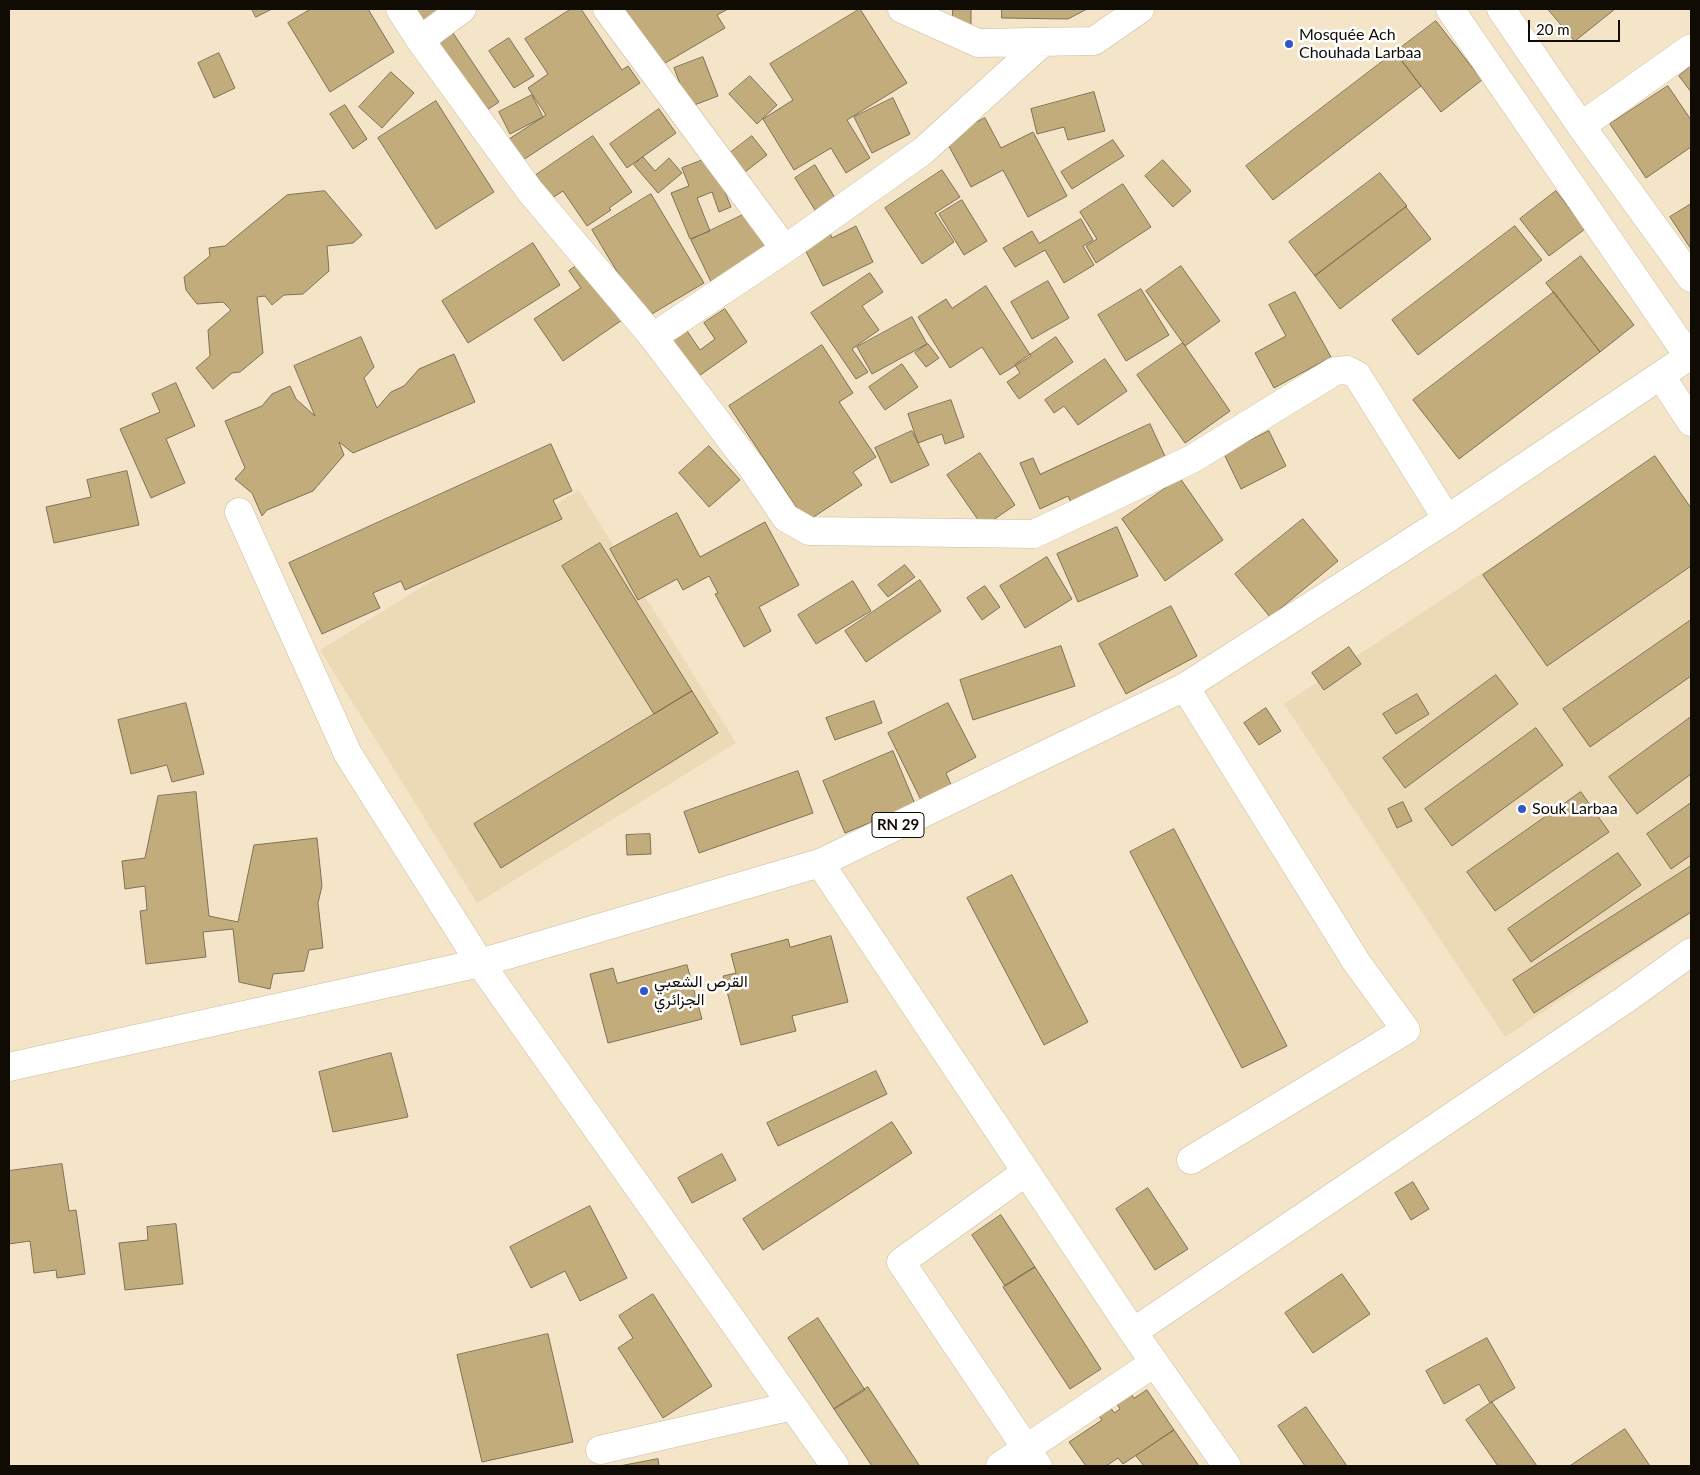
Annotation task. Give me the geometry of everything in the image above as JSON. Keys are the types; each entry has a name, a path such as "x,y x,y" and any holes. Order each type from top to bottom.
{"street":[{"path":"400,9 420,40 530,191 653,337 753,469 786,518 809,531 1034,534 1192,459 1335,370 1347,370 1357,375 1447,519"},
{"path":"420,40 462,9"},
{"path":"607,9 785,249"},
{"path":"902,9 978,43 1094,41 1140,9"},
{"path":"1450,9 1690,356"},
{"path":"1501,9 1581,126 1691,278"},
{"path":"653,337 785,249 924,151 1043,42"},
{"path":"1581,126 1691,48"},
{"name":"RN 29","path":"9,1067 480,962 820,863 1185,687 1447,519 1690,356"},
{"path":"1661,376 1691,422"},
{"path":"239,512 348,754 480,962 835,1466"},
{"path":"1185,687 1357,963 1406,1030 1191,1160"},
{"path":"820,863 1133,1332 1227,1466"},
{"path":"1133,1332 1626,999 1691,952"},
{"path":"1026,1172 901,1262 1032,1457"},
{"path":"1000,1466 1032,1457 1154,1363"},
{"path":"600,1450 792,1406"}],"shaded area":[{"name":"Souk Larbaa","path":"1656,458 1691,511 1691,914 1505,1037 1284,704"},
{"path":"579,490 736,743 477,903 320,650"}],"building":[{"path":"252,9 272,9 256,17"},
{"path":"311,9 368,9 394,52 330,92 288,23"},
{"path":"416,9 445,9 423,21"},
{"path":"571,9 581,9 622,70 628,66 640,83 520,162 506,141 546,115 528,88 548,74 525,39"},
{"path":"619,9 728,9 717,15 725,28 655,69"},
{"path":"860,9 907,83 847,120 870,158 846,173 831,148 794,170 763,119 793,100 770,64"},
{"path":"953,9 971,9 971,28 953,27"},
{"path":"1002,9 1087,9 1068,19 1002,18"},
{"path":"1548,9 1615,9 1575,41"},
{"path":"1436,21 1482,80 1441,112 1395,52"},
{"path":"451,30 499,102 481,114 433,43"},
{"path":"509,38 534,76 514,88 489,51"},
{"path":"1395,52 1421,86 1273,200 1246,166"},
{"path":"219,53 235,88 214,98 198,63"},
{"path":"703,57 718,96 689,107 674,68"},
{"path":"1691,66 1691,92 1679,76"},
{"path":"391,72 414,93 382,128 359,107"},
{"path":"750,76 777,105 757,124 729,94"},
{"path":"1668,86 1691,120 1691,147 1646,178 1610,124"},
{"path":"1094,92 1105,131 1068,140 1064,127 1037,134 1031,109"},
{"path":"532,95 543,117 510,134 499,112"},
{"path":"893,98 910,134 872,153 854,117"},
{"path":"436,101 494,192 436,229 378,138"},
{"path":"345,105 367,139 353,149 330,114"},
{"path":"659,109 676,133 627,168 610,144"},
{"path":"985,118 1001,148 1033,132 1067,196 1028,217 1003,170 971,187 945,139"},
{"path":"593,136 632,192 609,208 611,210 587,226 563,191 552,198 536,175"},
{"path":"752,136 767,155 737,178 722,159"},
{"path":"1113,140 1124,156 1072,189 1061,172"},
{"path":"643,157 655,171 669,158 682,173 658,193 634,165"},
{"path":"711,157 731,207 719,212 712,192 697,198 710,231 690,239 671,193 689,186 682,168"},
{"path":"1163,160 1191,191 1173,207 1145,176"},
{"path":"815,165 835,198 815,210 795,178"},
{"path":"942,170 960,197 935,213 954,242 922,264 885,208"},
{"path":"1380,173 1407,206 1315,276 1289,242"},
{"path":"1123,184 1151,227 1096,263 1086,246 1097,239 1080,212"},
{"path":"325,191 362,235 353,243 327,246 329,271 303,294 284,295 272,305 265,296 257,297 263,353 240,372 232,373 213,389 196,368 210,356 208,330 231,310 223,302 197,304 186,290 184,277 210,256 209,248 225,246 287,195"},
{"path":"1556,191 1585,229 1549,256 1520,219"},
{"path":"651,194 704,283 645,318 592,230"},
{"path":"962,200 987,241 964,255 939,214"},
{"path":"1691,204 1691,249 1670,217"},
{"path":"1406,207 1431,239 1340,309 1315,276"},
{"path":"749,212 770,256 714,288 691,240"},
{"path":"1081,219 1093,240 1083,246 1094,265 1064,283 1045,250 1015,267 1003,248 1032,231 1039,243"},
{"path":"827,226 832,238 856,226 873,262 823,286 800,239"},
{"path":"1515,226 1542,260 1418,355 1392,320"},
{"path":"533,243 560,285 468,343 442,301"},
{"path":"1581,256 1634,325 1600,352 1546,283"},
{"path":"585,260 625,318 563,361 534,319 581,288 569,271"},
{"path":"1181,266 1220,321 1185,346 1146,291"},
{"path":"870,273 883,292 862,306 879,330 852,349 868,372 856,379 811,313"},
{"path":"1048,281 1069,318 1032,339 1011,302"},
{"path":"986,286 1031,356 1000,375 982,347 950,368 918,317 946,299 952,308"},
{"path":"1141,289 1169,335 1126,361 1098,315"},
{"path":"1295,292 1331,357 1274,388 1255,353 1286,336 1269,305"},
{"path":"1554,292 1600,352 1459,459 1413,400"},
{"path":"725,309 747,342 696,378 669,340 685,328 700,350 715,339 704,323"},
{"path":"912,317 927,344 872,374 857,347"},
{"path":"361,337 374,367 364,378 377,408 391,392 404,386 419,369 454,354 475,402 353,453 339,442 344,455 313,491 267,510 262,516 252,493 235,479 245,468 225,421 262,406 272,394 290,386 296,399 315,416 294,366"},
{"path":"1056,337 1073,362 1019,399 1007,382 1020,373 1015,365"},
{"path":"1183,343 1230,411 1185,443 1137,375"},
{"path":"928,344 939,358 926,367 915,353"},
{"path":"822,345 853,393 839,402 876,457 853,472 862,485 806,522 729,406"},
{"path":"1105,359 1127,391 1078,425 1064,406 1054,413 1045,400"},
{"path":"902,364 918,387 885,410 869,387"},
{"path":"176,383 195,426 166,439 185,483 151,498 120,429 160,412 152,394"},
{"path":"951,400 964,437 945,444 942,434 918,443 908,414"},
{"path":"1150,424 1169,465 1073,507 1068,496 1040,509 1020,463 1033,458 1040,474"},
{"path":"912,431 929,465 891,483 875,448"},
{"path":"1269,431 1286,466 1241,489 1224,454"},
{"path":"551,444 572,491 553,500 562,519 405,590 401,581 373,593 380,608 322,634 289,563"},
{"path":"709,446 740,480 709,507 679,473"},
{"path":"980,453 1015,505 983,527 947,475"},
{"path":"1655,456 1691,508 1691,566 1547,666 1483,575"},
{"path":"127,471 139,525 54,543 46,507 91,497 87,480"},
{"path":"1180,478 1223,540 1165,581 1122,519"},
{"path":"677,513 700,557 765,522 799,585 759,607 771,631 744,647 715,594 718,593 709,576 683,590 677,579 638,600 610,549"},
{"path":"1303,519 1338,561 1270,617 1235,574"},
{"path":"1117,527 1138,576 1078,602 1057,554"},
{"path":"600,543 692,691 654,714 562,566"},
{"path":"1047,557 1072,599 1025,628 1000,586"},
{"path":"905,565 915,577 888,597 878,585"},
{"path":"920,580 941,611 866,662 845,631"},
{"path":"853,581 871,611 816,644 798,615"},
{"path":"985,586 1000,607 982,620 967,598"},
{"path":"1171,606 1197,656 1126,694 1099,644"},
{"path":"1691,620 1691,676 1590,747 1563,709"},
{"path":"1061,646 1075,686 973,720 960,680"},
{"path":"1349,647 1361,664 1324,690 1312,673"},
{"path":"1496,675 1518,704 1405,788 1383,758"},
{"path":"692,691 718,733 501,868 474,824"},
{"path":"1417,694 1429,714 1396,734 1383,714"},
{"path":"874,701 882,723 835,740 826,718"},
{"path":"186,703 204,774 172,782 167,765 131,774 118,720"},
{"path":"948,703 976,757 946,773 952,787 922,802 888,733"},
{"path":"1266,708 1281,731 1259,745 1244,723"},
{"path":"1691,717 1691,774 1637,814 1609,777"},
{"path":"1536,728 1563,765 1452,846 1425,809"},
{"path":"893,751 915,804 845,833 823,781"},
{"path":"798,771 813,813 699,853 684,812"},
{"path":"196,792 209,916 238,922 254,845 317,838 322,886 318,903 323,948 309,950 304,971 273,974 270,989 239,982 233,929 203,932 206,957 146,964 140,911 147,910 145,886 125,889 122,861 145,858 158,796"},
{"path":"1581,792 1609,832 1495,911 1467,872"},
{"path":"1403,802 1412,821 1397,828 1388,809"},
{"path":"1691,803 1691,855 1671,869 1647,834"},
{"path":"1174,829 1287,1046 1242,1068 1130,852"},
{"path":"650,834 651,854 627,855 626,835"},
{"path":"1618,853 1641,885 1531,962 1508,929"},
{"path":"1691,866 1691,912 1534,1013 1513,980"},
{"path":"1012,875 1088,1022 1044,1045 967,898"},
{"path":"831,936 848,1002 792,1016 796,1031 741,1045 723,976 736,973 731,954 788,939 790,947"},
{"path":"687,965 702,1019 608,1043 590,974 613,968 617,983"},
{"path":"391,1053 408,1117 333,1132 319,1072"},
{"path":"876,1071 887,1094 778,1146 767,1123"},
{"path":"892,1122 912,1153 763,1250 743,1219"},
{"path":"722,1154 736,1180 692,1203 678,1178"},
{"path":"62,1164 69,1211 76,1210 85,1274 57,1278 56,1270 34,1273 30,1241 9,1244 9,1171"},
{"path":"1413,1182 1429,1209 1411,1220 1395,1193"},
{"path":"1148,1188 1188,1249 1155,1270 1116,1209"},
{"path":"590,1206 627,1278 580,1301 565,1271 531,1288 510,1247"},
{"path":"1001,1215 1035,1267 1005,1286 972,1235"},
{"path":"176,1224 183,1284 125,1290 119,1243 148,1240 147,1227"},
{"path":"1035,1267 1101,1369 1070,1389 1003,1287"},
{"path":"1342,1274 1370,1314 1313,1353 1285,1313"},
{"path":"653,1294 712,1386 663,1418 618,1348 633,1338 619,1316"},
{"path":"818,1318 865,1390 834,1409 788,1338"},
{"path":"548,1334 573,1442 482,1462 457,1355"},
{"path":"1487,1338 1515,1388 1490,1403 1479,1384 1444,1404 1426,1371"},
{"path":"868,1387 919,1465 872,1466 834,1409"},
{"path":"1147,1390 1174,1430 1123,1464 1118,1458 1106,1466 1086,1466 1069,1442 1102,1420 1099,1416 1111,1408 1114,1413 1120,1409 1117,1404 1131,1394 1134,1398"},
{"path":"1492,1402 1537,1466 1498,1466 1466,1420"},
{"path":"1306,1407 1347,1466 1305,1466 1278,1426"},
{"path":"1625,1429 1650,1466 1570,1466"},
{"path":"1174,1430 1199,1466 1144,1466 1136,1456"},
{"path":"658,1459 659,1466 620,1466"}],"place":[{"name":"Mosquée Ach Chouhada Larbaa","path":"1289,44"},
{"name":"Souk Larbaa","path":"1522,809"},
{"name":"القرص الشعبي الجزائري","path":"644,991"}]}
